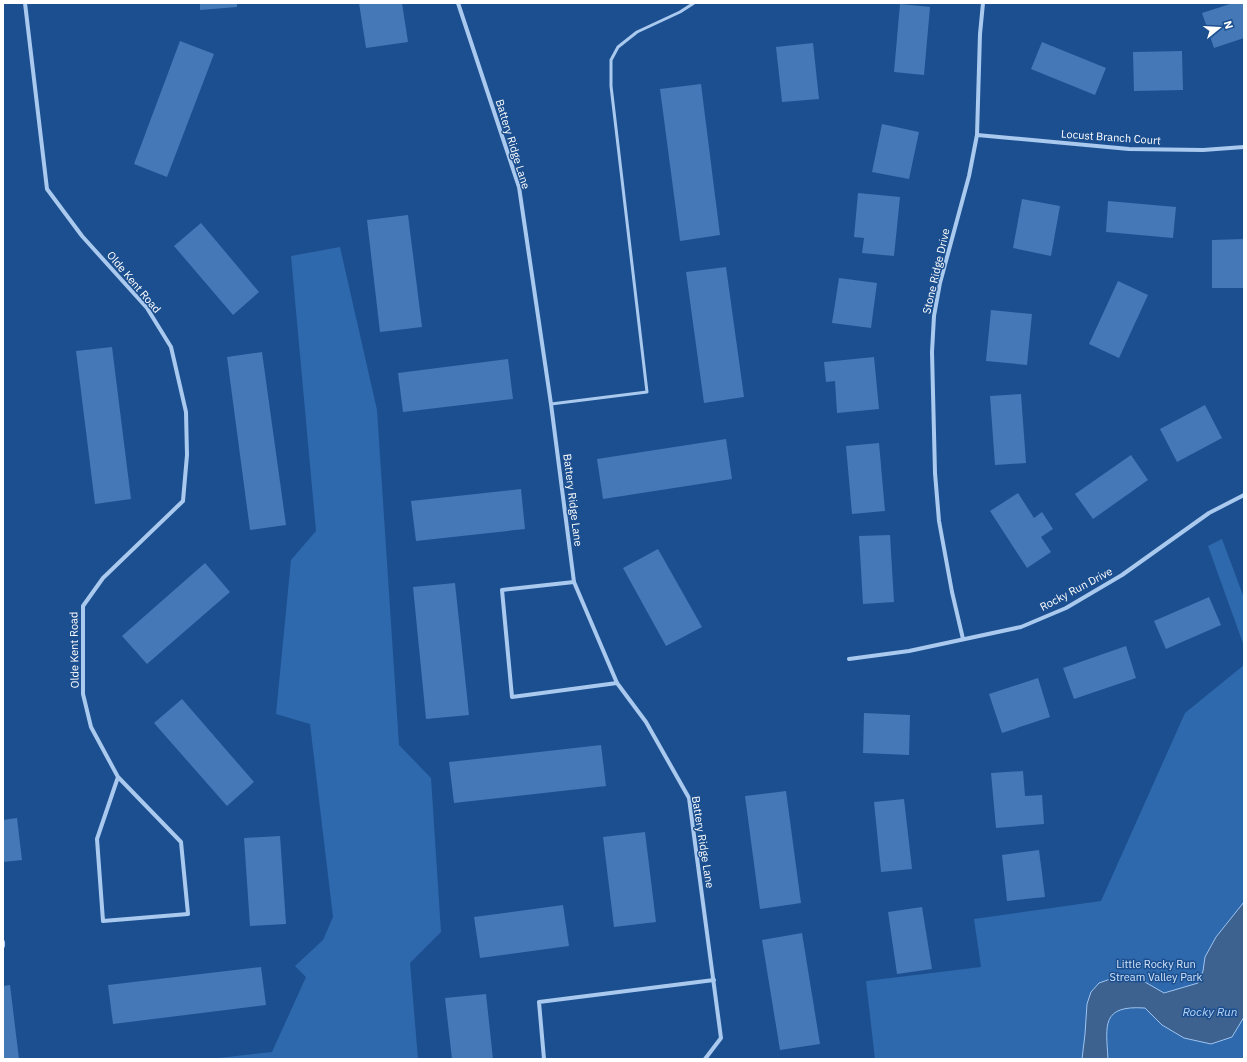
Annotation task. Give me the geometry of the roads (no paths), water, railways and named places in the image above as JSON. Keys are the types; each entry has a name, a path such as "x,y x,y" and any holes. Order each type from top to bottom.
{"street":[{"name":"Olde Kent Road","path":"25,3 47,189 82,236 147,308 171,348 186,412 187,455 182,501 103,578 82,606 83,694 91,726 118,777 181,842 188,914 103,921 97,839 118,777"},
{"name":"Battery Ridge Lane","path":"458,3 519,187 551,404 574,582 617,683 646,722 689,798 721,1038 705,1059"},
{"name":"Stone Ridge Drive","path":"963,639 952,592 939,521 935,473 932,352 934,316 940,283 969,176 977,135 980,34 983,3"},
{"name":"Locust Branch Court","path":"977,135 1129,149 1203,150 1244,147"},
{"name":"Rocky Run Drive","path":"849,659 909,651 1021,627 1066,608 1122,575 1209,513 1244,495"},
{"path":"574,582 502,590 512,696 617,683"},
{"path":"544,1059 539,1002 714,980"}],"lane":[{"path":"551,404 647,392 611,86 611,60 618,47 637,32 680,12 694,3"}],"water":[{"name":"Rocky Run","path":"1244,902 1244,1017 1232,1037 1211,1044 1184,1038 1162,1025 1145,1008 1131,1008 1120,1010 1113,1014 1109,1020 1107,1027 1108,1059 1082,1059 1087,1004 1091,992 1099,983 1119,976 1127,976 1145,982 1164,993 1198,983 1203,971 1205,957 1216,937"}],"park label":[{"name":"Little Rocky Run Stream Valley Park","path":"1156,970"}]}
